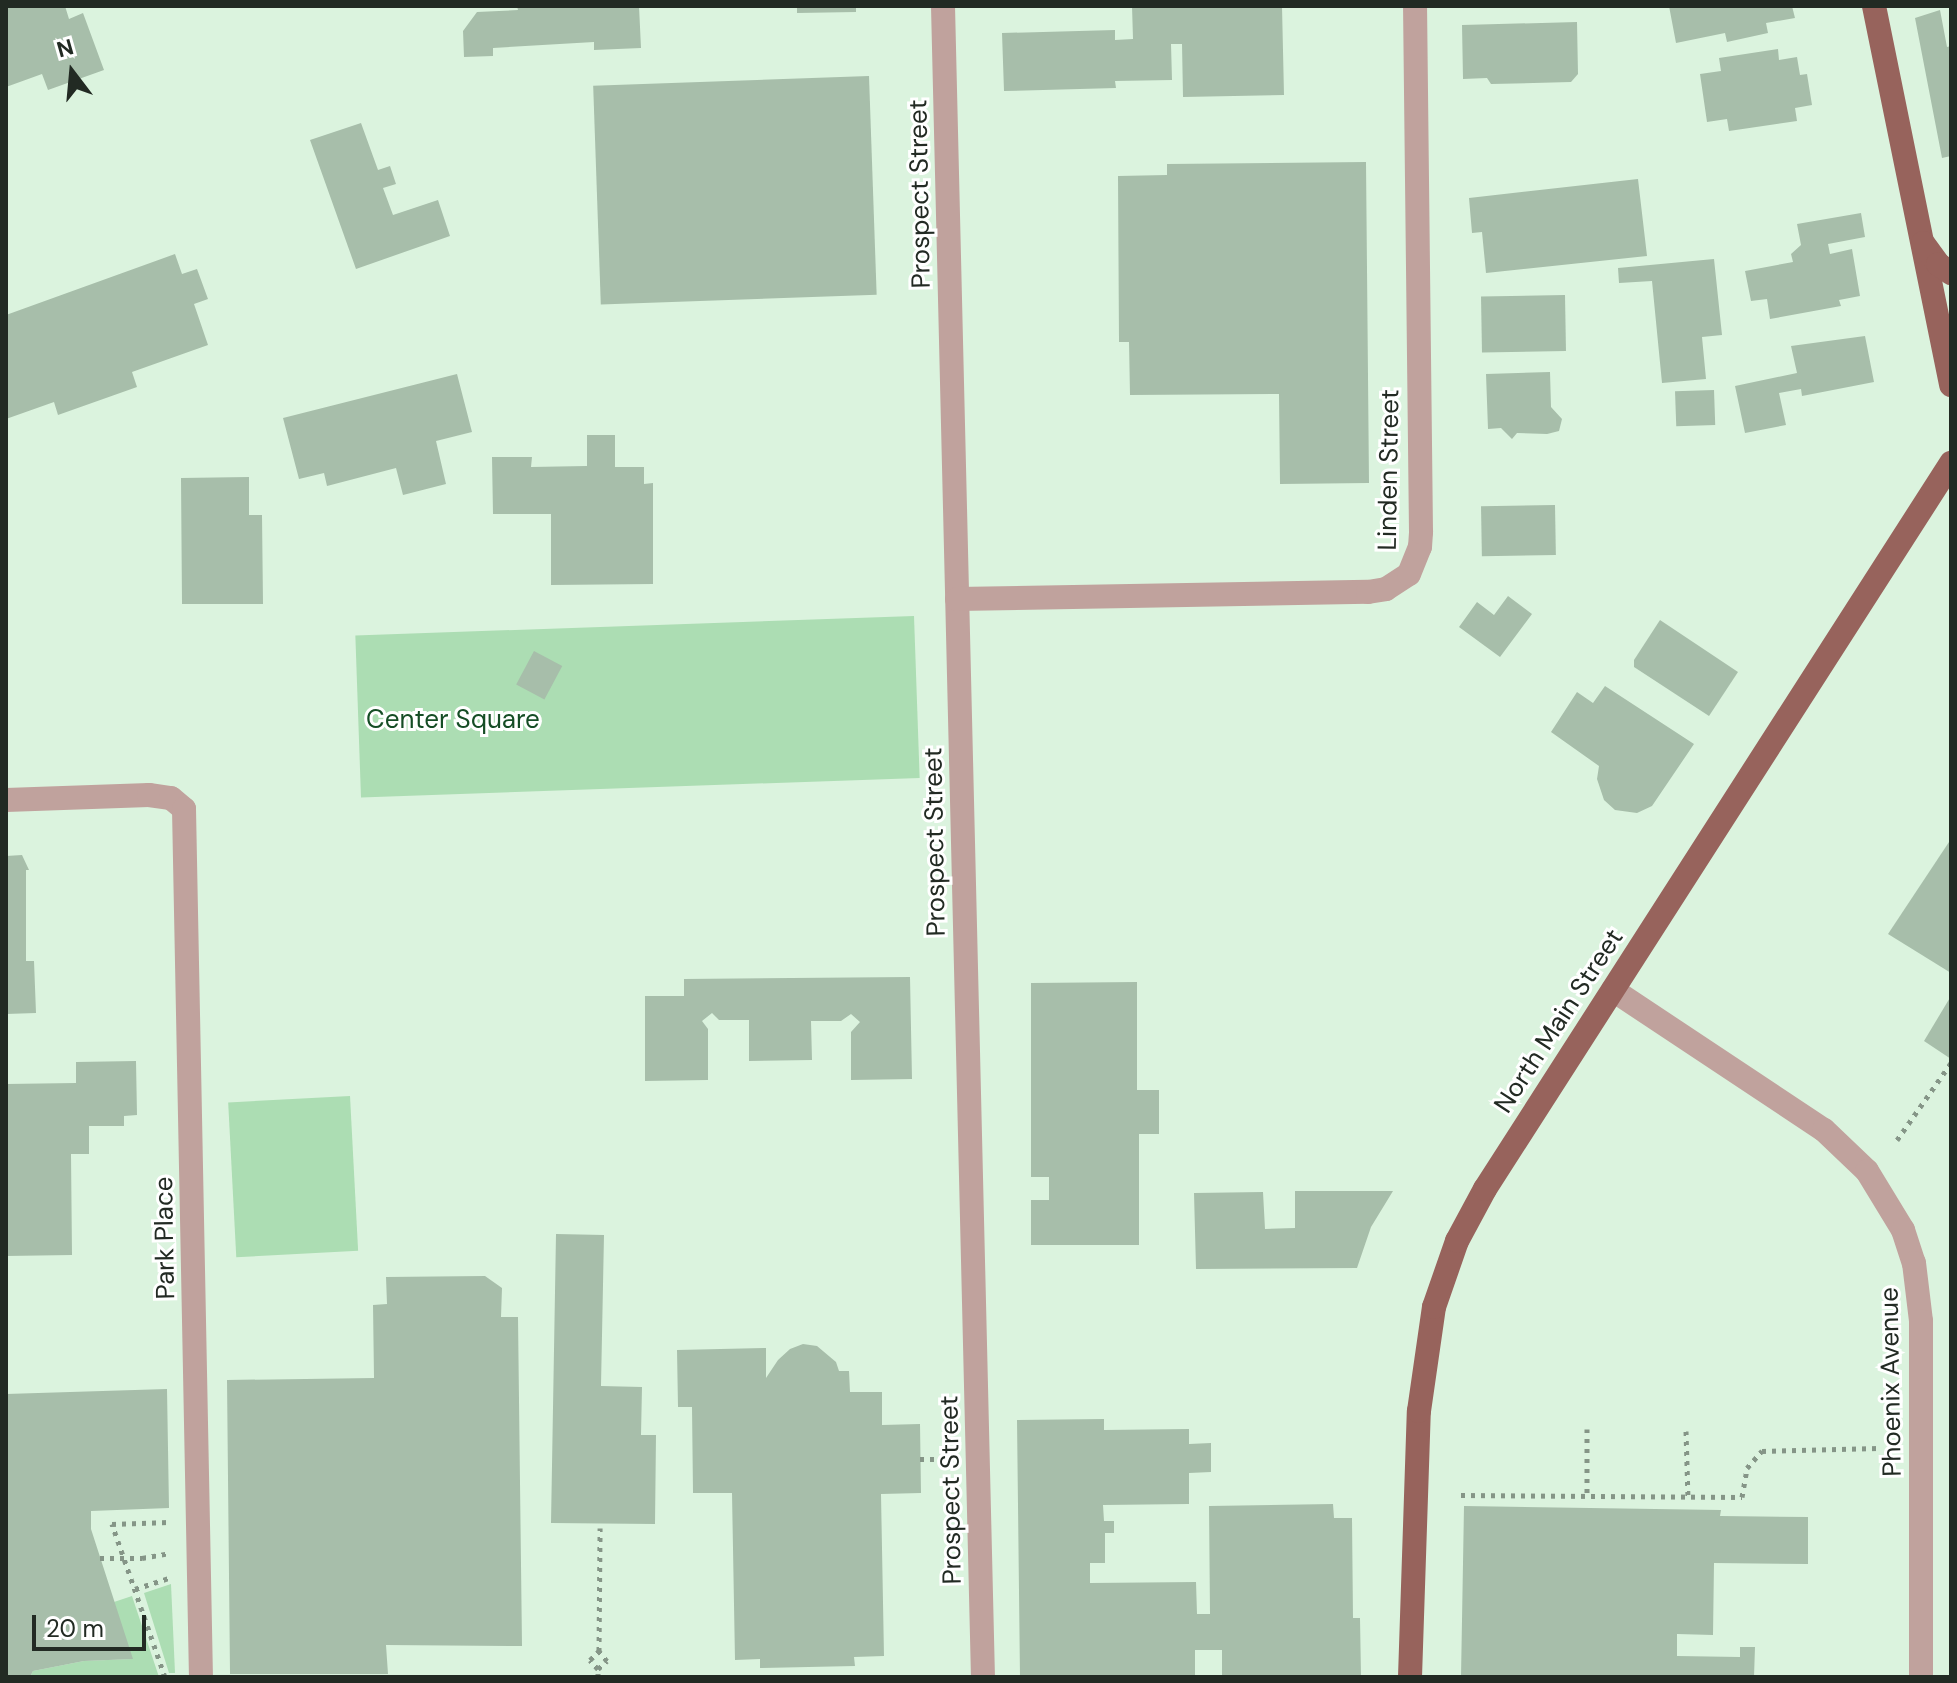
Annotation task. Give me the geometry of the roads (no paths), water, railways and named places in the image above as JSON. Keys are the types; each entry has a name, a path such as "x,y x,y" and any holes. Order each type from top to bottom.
{"main road":[{"path":"1874,6 1951,385"},
{"path":"1917,225 1930,255 1951,273"},
{"name":"North Main Street","path":"1410,1677 1419,1411 1426,1347 1440,1286 1457,1241 1485,1189 1951,463"}],"street":[{"name":"Prospect Street","path":"943,6 983,1677"},
{"name":"Linden Street","path":"957,599 1368,592 1386,589 1409,574 1420,547 1421,532 1415,6"},
{"name":"Park Place","path":"6,800 149,795 178,801 186,820 201,1677"},
{"name":"Phoenix Avenue","path":"1613,990 1824,1130 1867,1171 1903,1230 1914,1263 1921,1321 1921,1677"}],"park label":[{"name":"Center Square","path":"453,720"}]}
